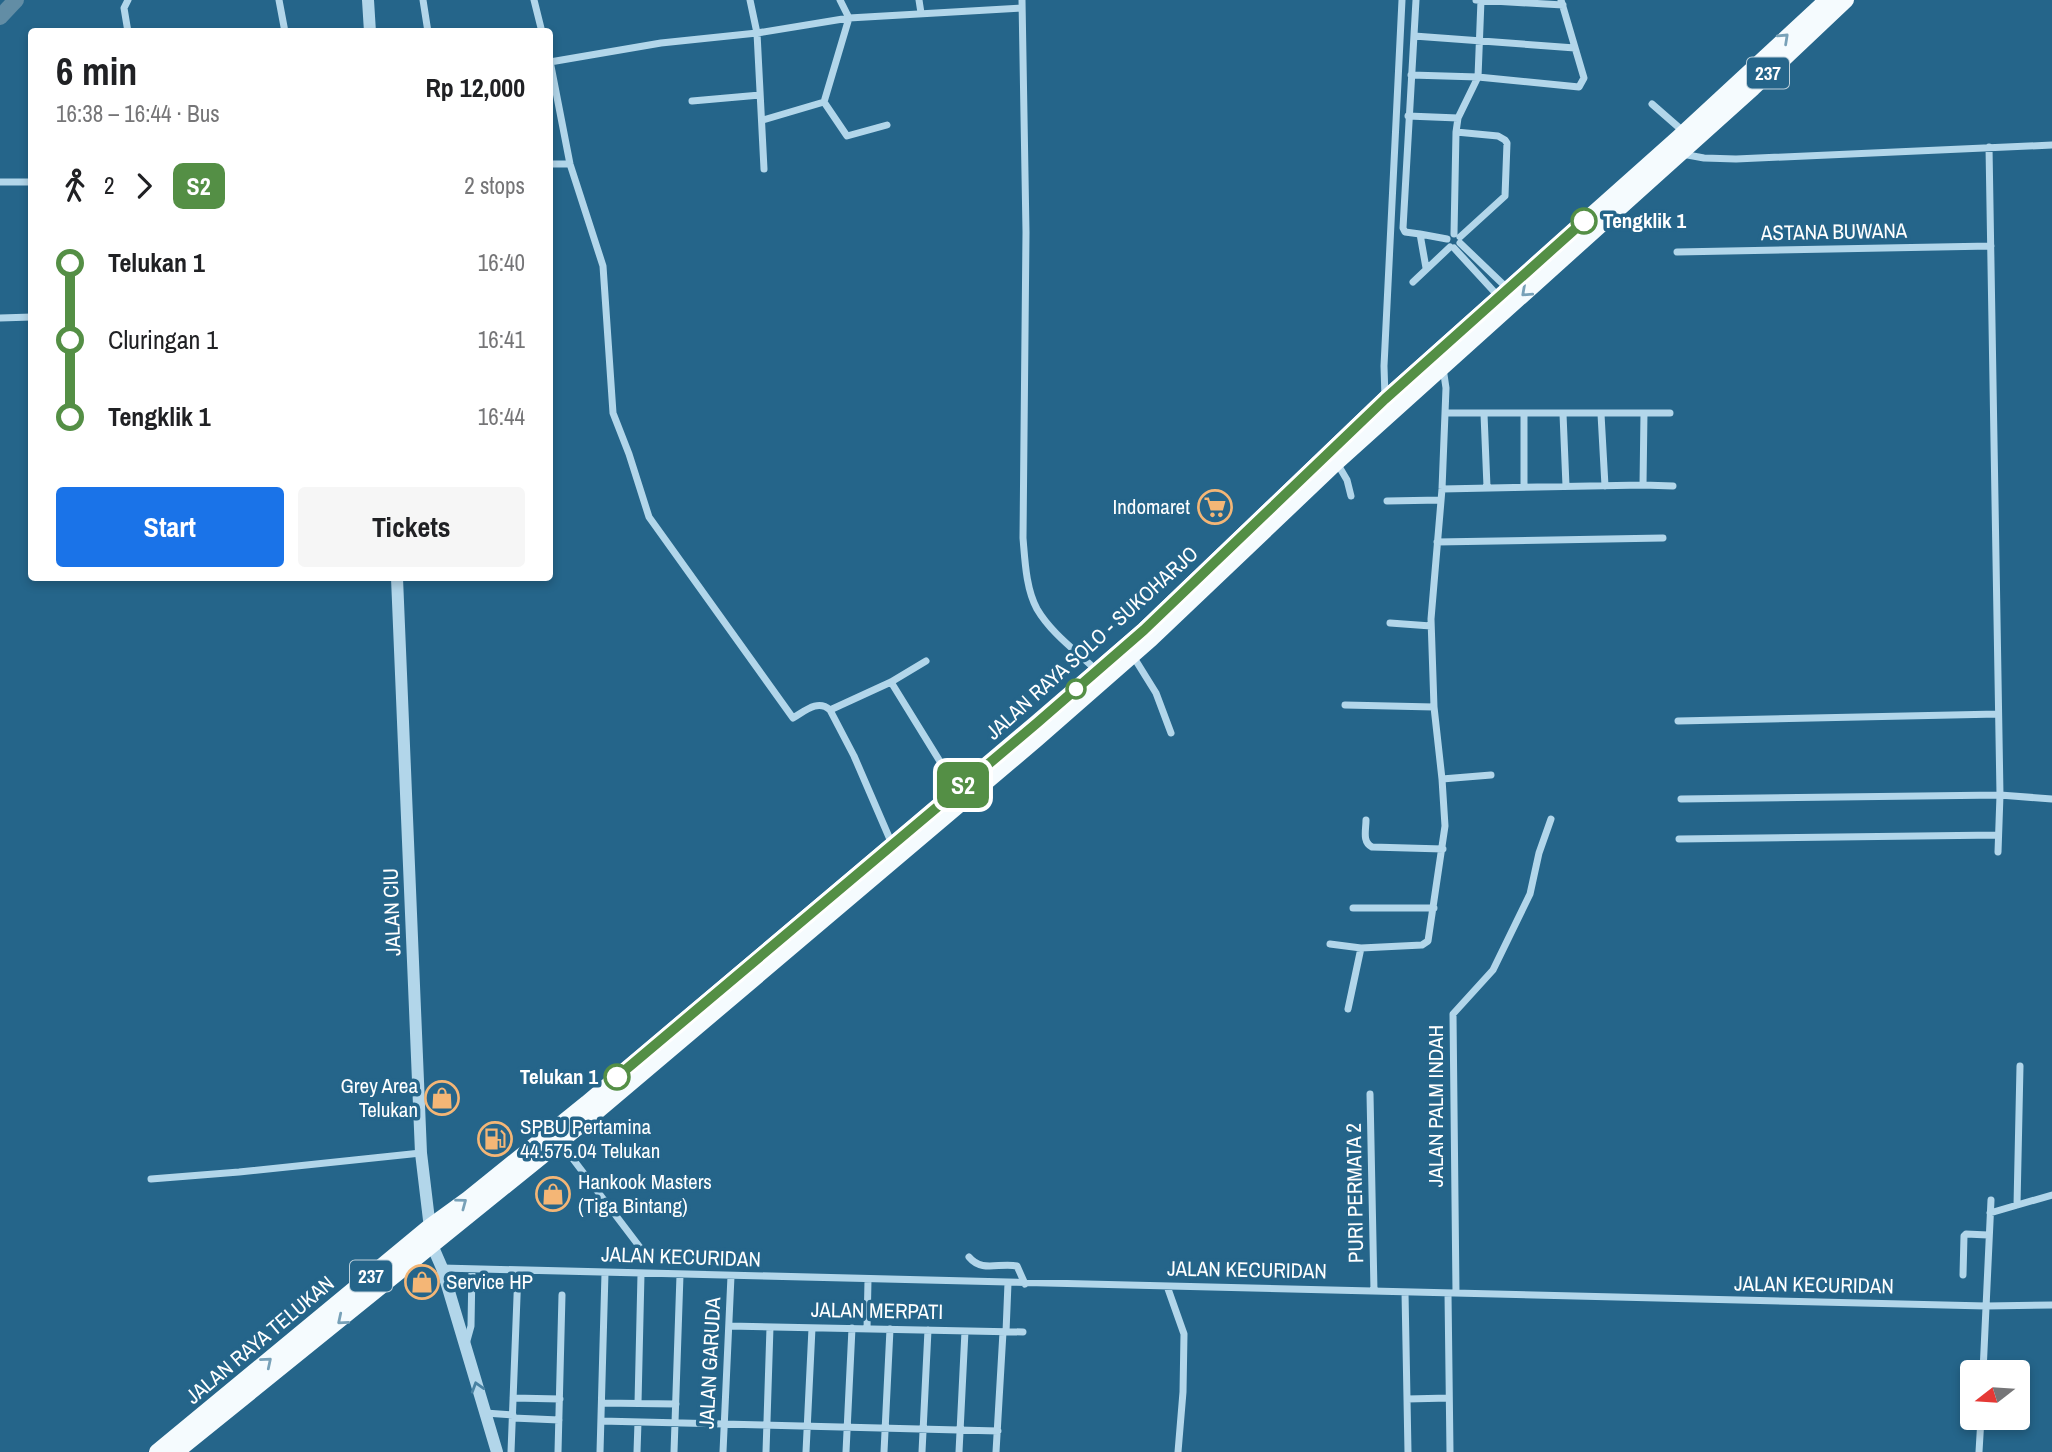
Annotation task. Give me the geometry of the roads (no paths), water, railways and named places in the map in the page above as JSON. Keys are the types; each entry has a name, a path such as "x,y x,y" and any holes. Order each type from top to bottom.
{"main road":[{"name":"JALAN RAYA SOLO - SUKOHARJO","path":"1748,82 1827,0"},
{"name":"JALAN RAYA SOLO - SUKOHARJO","path":"1066,706 1096,671 1388,406 1748,82 1846,0"},
{"name":"JALAN RAYA SOLO - SUKOHARJO","path":"1439,362 1504,294 1682,142"},
{"name":"JALAN RAYA SOLO - SUKOHARJO","path":"590,1109 1066,706 1133,656 1337,462 1388,406"},
{"name":"JALAN RAYA SOLO - SUKOHARJO","path":"641,1066 892,845 957,790 1040,728"},
{"name":"JALAN RAYA TELUKAN","path":"176,1452 560,1142 590,1109"},
{"name":"JALAN RAYA TELUKAN","path":"157,1452 428,1228 590,1109"}],"street":[{"path":"127,28 124,8 128,0"},
{"path":"279,0 284,28"},
{"path":"368,0 370,28"},
{"path":"423,0 427,28"},
{"path":"534,0 541,28"},
{"path":"750,0 757,33 764,169"},
{"path":"824,102 849,18 840,0"},
{"path":"919,0 921,13"},
{"path":"1388,406 1384,366 1402,0"},
{"path":"1416,0 1403,228 1405,232 1454,241 1504,294"},
{"path":"1411,75 1478,77 1579,87 1584,78 1562,3 1479,0 1478,77 1458,118 1456,132 1454,241"},
{"path":"553,61 661,43 757,33 849,18 1022,4 1026,232 1023,538 1026,566 1037,608 1047,624 1096,671"},
{"path":"1413,36 1575,48"},
{"path":"553,77 570,164 603,266 613,413 649,517 793,718 816,705 830,710 892,845"},
{"path":"692,101 760,94"},
{"path":"762,120 824,102"},
{"path":"824,102 847,136 887,125"},
{"path":"1652,104 1682,142 1690,157 1736,159 2052,145"},
{"path":"1408,116 1458,118"},
{"path":"1413,282 1454,241 1505,197 1507,143 1498,136 1456,132"},
{"path":"1989,148 2000,795 1998,852"},
{"path":"553,164 570,164"},
{"path":"0,182 28,182"},
{"path":"1420,234 1426,268"},
{"name":"ASTANA BUWANA","path":"1677,252 1991,246"},
{"path":"0,318 28,317"},
{"path":"1330,944 1362,948 1426,944 1428,941 1445,826 1434,708 1431,626 1442,489 1446,388 1439,362"},
{"path":"1445,413 1670,413"},
{"path":"1643,485 1644,413"},
{"path":"1484,414 1487,487"},
{"path":"1524,414 1524,487"},
{"path":"1563,414 1566,486"},
{"path":"1601,414 1605,486"},
{"path":"1337,462 1347,480 1351,496"},
{"path":"1442,489 1673,486"},
{"path":"1387,501 1441,500"},
{"path":"1437,542 1663,538"},
{"name":"JALAN CIU","path":"397,581 421,1153 428,1228 497,1452"},
{"path":"1390,623 1431,626"},
{"path":"1133,656 1156,693 1171,733"},
{"path":"830,710 891,682 926,661"},
{"path":"891,682 957,790"},
{"path":"1345,705 1434,708"},
{"path":"1678,721 1998,714"},
{"path":"1442,779 1491,775"},
{"path":"1681,799 2000,795 2052,799"},
{"name":"JALAN PALM INDAH","path":"1450,1452 1453,1014 1493,970 1530,894 1539,853 1552,819"},
{"path":"1366,820 1366,843 1372,847 1443,849"},
{"path":"1679,839 1998,835"},
{"path":"1353,908 1434,908"},
{"path":"1348,1009 1362,948"},
{"path":"2017,1206 2020,1066"},
{"name":"PURI PERMATA 2","path":"1370,1094 1374,1291"},
{"path":"560,1142 642,1250"},
{"path":"151,1179 421,1153"},
{"path":"1990,1213 2052,1195"},
{"path":"1984,1360 1991,1200"},
{"path":"1963,1275 1964,1236 1988,1235"},
{"path":"969,1257 982,1266 1017,1266 1025,1284"},
{"name":"JALAN KECURIDAN","path":"442,1268 1025,1284 1986,1306 2052,1305"},
{"path":"465,1346 469,1341 471,1326 472,1269"},
{"path":"511,1452 518,1270"},
{"path":"600,1452 606,1273"},
{"path":"638,1403 641,1274"},
{"path":"674,1452 680,1275"},
{"name":"JALAN GARUDA","path":"723,1452 731,1276"},
{"path":"867,1329 868,1280"},
{"path":"996,1452 1008,1283"},
{"path":"1167,1286 1184,1334 1178,1452"},
{"path":"1405,1292 1408,1452"},
{"path":"558,1452 562,1295"},
{"name":"JALAN MERPATI","path":"729,1326 1023,1332"},
{"path":"766,1452 770,1327"},
{"path":"806,1452 812,1328"},
{"path":"846,1452 852,1328"},
{"path":"884,1452 890,1329"},
{"path":"922,1452 928,1330"},
{"path":"959,1452 965,1331"},
{"path":"513,1398 560,1399"},
{"path":"1407,1399 1450,1398"},
{"path":"602,1403 676,1404"},
{"path":"485,1413 559,1420"},
{"path":"601,1421 998,1431"},
{"path":"637,1452 638,1422"},
{"path":"1979,1452 1980,1430"}],"waterway":[{"path":"0,17 16,0"}],"place":[{"name":"Tengklik 1","path":"1584,221"},
{"name":"Indomaret","path":"1215,507"},
{"name":"Telukan 1","path":"617,1077"},
{"name":"Grey Area Telukan","path":"442,1098"},
{"name":"SPBU Pertamina 44.575.04 Telukan","path":"495,1139"},
{"name":"Hankook Masters (Tiga Bintang)","path":"553,1194"},
{"name":"Service HP","path":"422,1282"}]}
